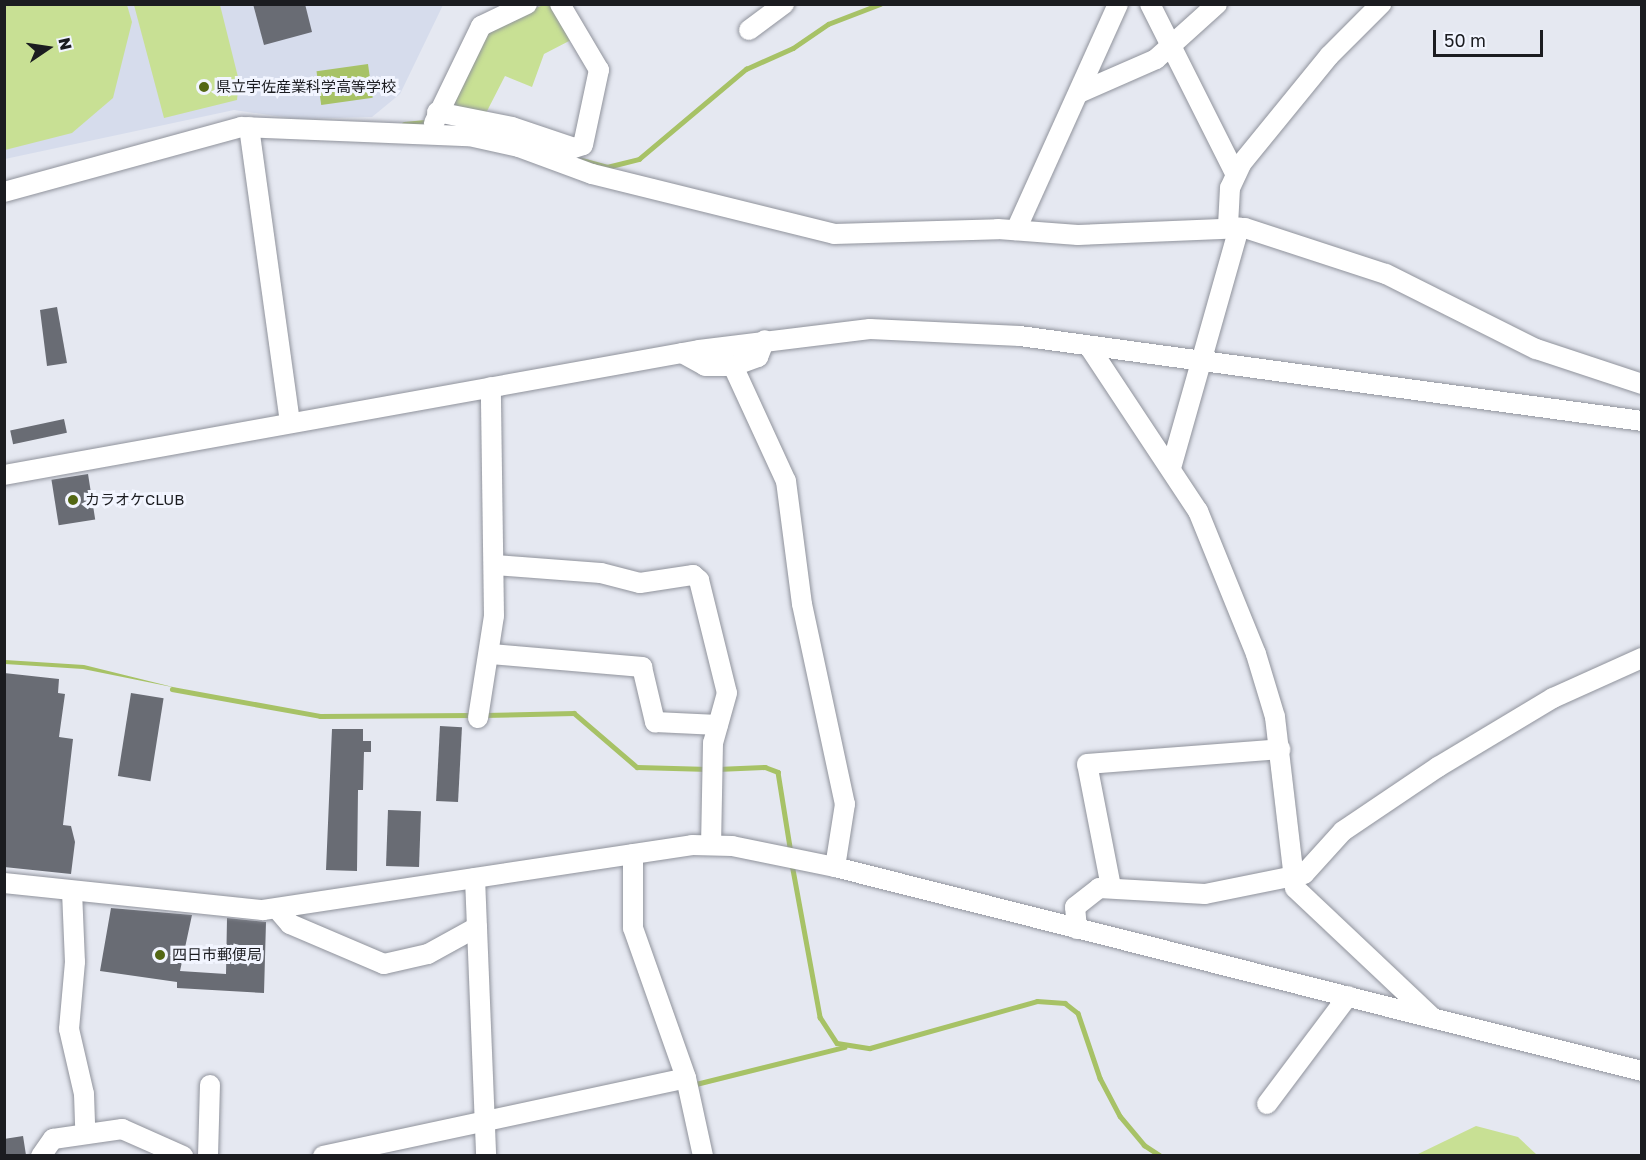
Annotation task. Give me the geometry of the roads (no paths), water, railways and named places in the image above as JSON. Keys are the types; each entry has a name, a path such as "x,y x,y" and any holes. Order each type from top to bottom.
{"street":[{"path":"431,134 437,112 481,26 526,4"},
{"path":"437,112 583,146 599,70 560,4"},
{"path":"748,30 784,4"},
{"path":"1016,230 1081,92 1118,4"},
{"path":"1150,4 1169,48 1236,175 1234,227 1201,363 1172,468"},
{"path":"1081,92 1169,48 1217,4"},
{"path":"1236,175 1329,56 1381,4"},
{"path":"249,127 290,422"},
{"path":"4,192 249,127 431,134 503,142 592,174 809,230 882,235 1016,230 1105,234 1234,227 1386,274 1536,349 1641,384"},
{"path":"4,475 682,353 765,340 915,330 1090,348 1641,421"},
{"path":"682,353 705,366 733,366 758,357 765,340"},
{"path":"1090,348 1172,468 1198,511 1256,654 1280,750 1290,879 1336,932 1408,989 1433,1018"},
{"path":"733,366 786,482 802,604 845,804 835,867"},
{"path":"478,718 491,654 495,566 491,387"},
{"path":"495,566 601,573 640,583 696,577 726,686 718,725 711,845"},
{"path":"491,654 642,667 655,722 718,725"},
{"path":"1077,929 1075,907 1080,898 1111,887 1204,894 1290,879 1304,874 1343,831 1446,762 1553,698 1641,658"},
{"path":"1111,887 1087,764 1280,750"},
{"path":"4,883 277,909 633,854 711,845 835,867 1641,1071"},
{"path":"633,854 635,937 687,1078 703,1155"},
{"path":"475,878 488,1119 486,1155"},
{"path":"72,891 75,962 69,1029 84,1094 85,1131"},
{"path":"277,909 290,924 384,964 428,954 477,927"},
{"path":"1267,1104 1348,996"},
{"path":"323,1155 687,1078"},
{"path":"208,1155 210,1085"},
{"path":"41,1155 49,1141 85,1131 131,1130 183,1155"}],"waterway":[{"path":"578,159 607,167 639,159 746,69 793,48 828,24 880,4"},
{"path":"404,124 428,122"},
{"path":"172,689 320,716 473,715"},
{"path":"484,715 574,713 637,767 709,769"},
{"path":"717,769 765,767 778,772 791,853"},
{"path":"792,864 820,1017 837,1043 870,1048 1037,1001 1065,1003 1078,1013 1100,1078 1120,1116 1144,1145 1161,1156"},
{"path":"692,1085 844,1047"}],"place":[{"name":"県立宇佐産業科学高等学校","path":"204,87"},
{"name":"カラオケCLUB","path":"73,500"},
{"name":"四日市郵便局","path":"160,955"}]}
